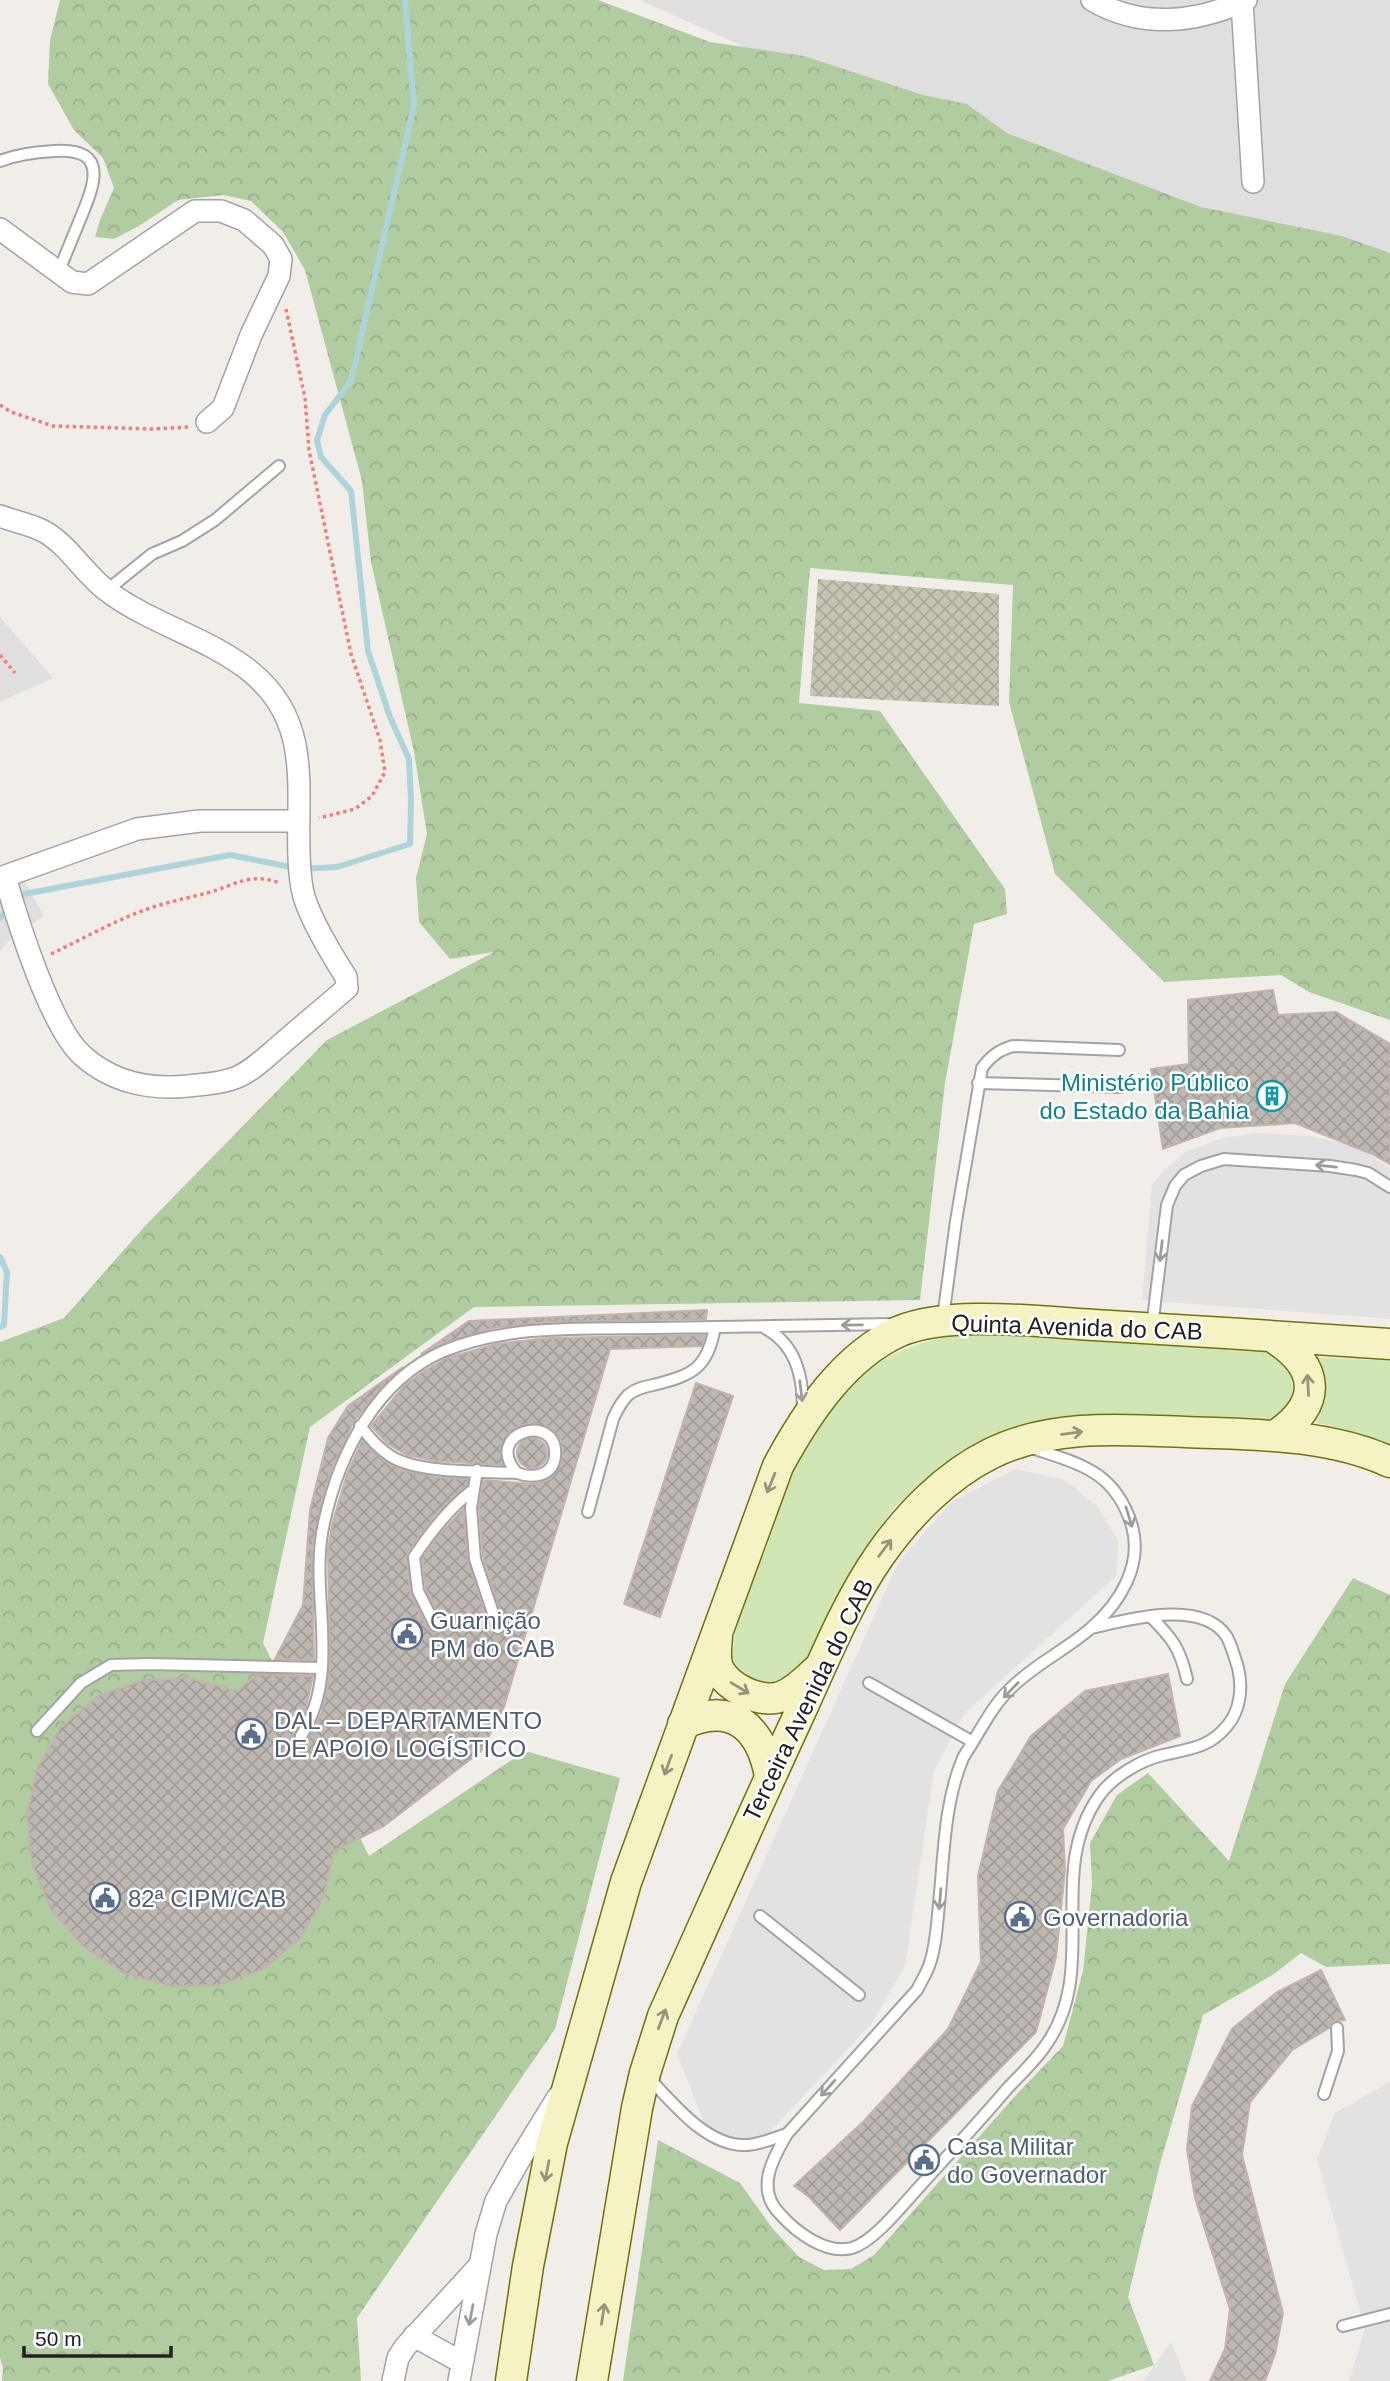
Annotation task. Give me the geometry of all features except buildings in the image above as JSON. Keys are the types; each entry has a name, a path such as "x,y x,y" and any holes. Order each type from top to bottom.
{"main road":[{"name":"Quinta Avenida do CAB","path":"803,1422 837,1381 866,1352 900,1332 931,1322 969,1319 1390,1344"},
{"path":"1271,1336 1291,1349 1304,1363 1310,1388 1303,1410 1287,1428 1275,1436"},
{"path":"511,2381 528,2266 550,2156 626,1882 778,1466 803,1422"},
{"name":"Terceira Avenida do CAB","path":"592,2381 645,2073 663,2015 821,1667 866,1577 908,1519 964,1469 990,1454 1016,1443 1060,1434 1118,1429 1275,1436 1337,1444 1390,1462"},
{"path":"717,1630 716,1654 719,1670 742,1692 762,1698 778,1698 798,1687 821,1667"},
{"path":"683,1724 701,1716 712,1715 725,1716 744,1725 763,1748 770,1776"}],"street":[{"path":"1093,0 1132,17 1167,21 1206,16 1244,1 1253,182"},
{"path":"0,229 72,282 88,284 195,211 221,211 244,220 273,245 281,259 279,276 251,335 223,408 206,422"},
{"path":"0,516 46,533 62,545 106,590 215,648 246,667 265,684 281,706 295,743 301,792 299,821 302,887 306,902 346,977 347,988 257,1064 236,1078 173,1088 147,1087 101,1070 81,1055 65,1035 3,886 136,829 200,821 299,821"},
{"path":"414,2336 460,2372 496,2201 572,2074"},
{"path":"393,2381 398,2358 414,2336 481,2264"}],"lane":[{"path":"0,160 34,152 67,150 77,151 90,160 94,168 93,187 58,273"},
{"path":"106,590 145,559 182,541 215,520 279,466"},
{"path":"301,1736 315,1707 321,1668 323,1624 320,1561 323,1525 344,1457 360,1426 383,1397 410,1372 443,1352 476,1341 515,1334 570,1329 931,1322 948,1267 982,1068 990,1057 1013,1046 1119,1050"},
{"path":"978,1083 1121,1087"},
{"path":"1152,1328 1167,1205 1174,1186 1184,1175 1224,1159 1254,1160 1356,1170 1368,1173 1390,1187"},
{"path":"763,1326 788,1345 795,1358 802,1386 803,1422"},
{"path":"588,1512 619,1405 638,1388 678,1379 693,1370 710,1350 715,1327"},
{"path":"360,1426 375,1444 405,1463 422,1467 517,1473 529,1477 540,1476 550,1469 555,1458 554,1446 541,1431 518,1433 509,1446 510,1465 517,1473"},
{"path":"1016,1443 1077,1463 1099,1475 1114,1488 1125,1506 1133,1531 1136,1552 1130,1576 1117,1600 1091,1628 1036,1666 1009,1689 984,1721 963,1756 948,1807 937,1926 929,1965 917,1990 787,2134 767,2173 776,2211 810,2239 831,2248 853,2248 876,2232 976,2126 1043,2049 1062,2016 1069,1992 1073,1950 1072,1882 1076,1844 1086,1816 1101,1793 1118,1777 1160,1755 1196,1749 1228,1726 1238,1709 1240,1675 1226,1635 1209,1621 1183,1615 1150,1616 1091,1628"},
{"path":"477,1470 471,1508 475,1559 498,1628"},
{"path":"435,1625 418,1591 414,1557 430,1532 454,1505 474,1489"},
{"path":"1150,1616 1173,1638 1187,1679"},
{"path":"37,1731 81,1683 111,1665 321,1668"},
{"path":"869,1683 973,1742"},
{"path":"760,1916 859,1995"},
{"path":"1324,2094 1338,2051 1337,2028"},
{"path":"645,2073 692,2123 718,2138 741,2145 757,2144 787,2134"},
{"path":"1343,2326 1390,2314"}],"path":[{"path":"279,276 305,398 310,450 351,654 380,740 385,772 372,796 355,809 299,821"},
{"path":"0,405 11,412 53,426 170,429 187,428 206,422"},
{"path":"0,655 15,673"},
{"path":"34,963 159,905 212,892 247,879 262,878 278,882 293,889 306,902"}],"shaded area":[{"path":"640,0 1390,0 1390,337"},
{"path":"818,579 999,594 999,706 810,696"},
{"path":"0,617 53,678 0,702"},
{"path":"0,876 22,876 44,916 7,942 0,952"},
{"path":"1257,1133 1310,1136 1355,1146 1390,1168 1390,1319 1142,1300 1152,1185 1162,1172 1185,1152 1223,1138"},
{"path":"1016,1469 1065,1480 1099,1508 1118,1541 1116,1576 964,1714 934,1770 905,1966 872,2023 768,2134 731,2140 706,2127 677,2054 898,1563 951,1502"},
{"path":"1390,2082 1390,2381 1349,2381 1365,2329 1317,2159 1335,2113"},
{"path":"1171,2342 1187,2381 1143,2381"}],"green space":[{"path":"60,0 598,0 710,42 804,56 923,95 967,104 1007,133 1201,207 1342,236 1390,253 1390,1020 1309,992 1281,975 1164,982 1055,874 1009,702 1013,585 810,568 799,703 880,711 1005,889 1007,914 974,924 945,1083 920,1300 474,1307 310,1427 263,1643 369,1856 525,1751 620,1778 555,2029 357,2318 361,2381 2,2381 0,1342 64,1318 145,1226 327,1040 494,952 450,959 419,922 416,878 427,834 414,752 371,562 362,481 305,270 283,232 251,201 223,195 178,200 114,239 95,237 114,188 103,158 74,130 48,84 50,40"},
{"path":"982,1332 1267,1351 1284,1364 1292,1382 1293,1392 1285,1410 1276,1417 1256,1423 977,1445 933,1473 894,1508 862,1551 807,1665 769,1690 739,1674 732,1656 735,1633 792,1473 815,1429 851,1385 872,1367 921,1343"},
{"path":"1314,1357 1390,1361 1390,1446 1311,1421"},
{"path":"1353,1578 1390,1595 1390,1964 1326,1967 1301,1953 1274,1974 1203,2015 1160,2164 1128,2297 1154,2365 1108,2381 623,2381 658,2140 740,2183 773,2229 799,2257 824,2270 851,2269 874,2255 1063,2046 1083,1971 1092,1884 1090,1843 1117,1795 1148,1773 1229,1861 1285,1684"}],"waterway":[{"path":"0,918 24,894 230,855 301,869 337,867 410,844 409,759 390,717 368,651 351,491 321,457 317,440 325,415 351,381 414,106 405,0"},
{"path":"0,1257 7,1272 4,1325 0,1327"}],"place":[{"name":"Ministério Público do Estado da Bahia","path":"1272,1096"},
{"name":"Guarnição PM do CAB","path":"407,1634"},
{"name":"DAL – DEPARTAMENTO DE APOIO LOGÍSTICO","path":"251,1734"},
{"name":"82ª CIPM/CAB","path":"105,1898"},
{"name":"Governadoria","path":"1020,1917"},
{"name":"Casa Militar do Governador","path":"924,2160"}]}
